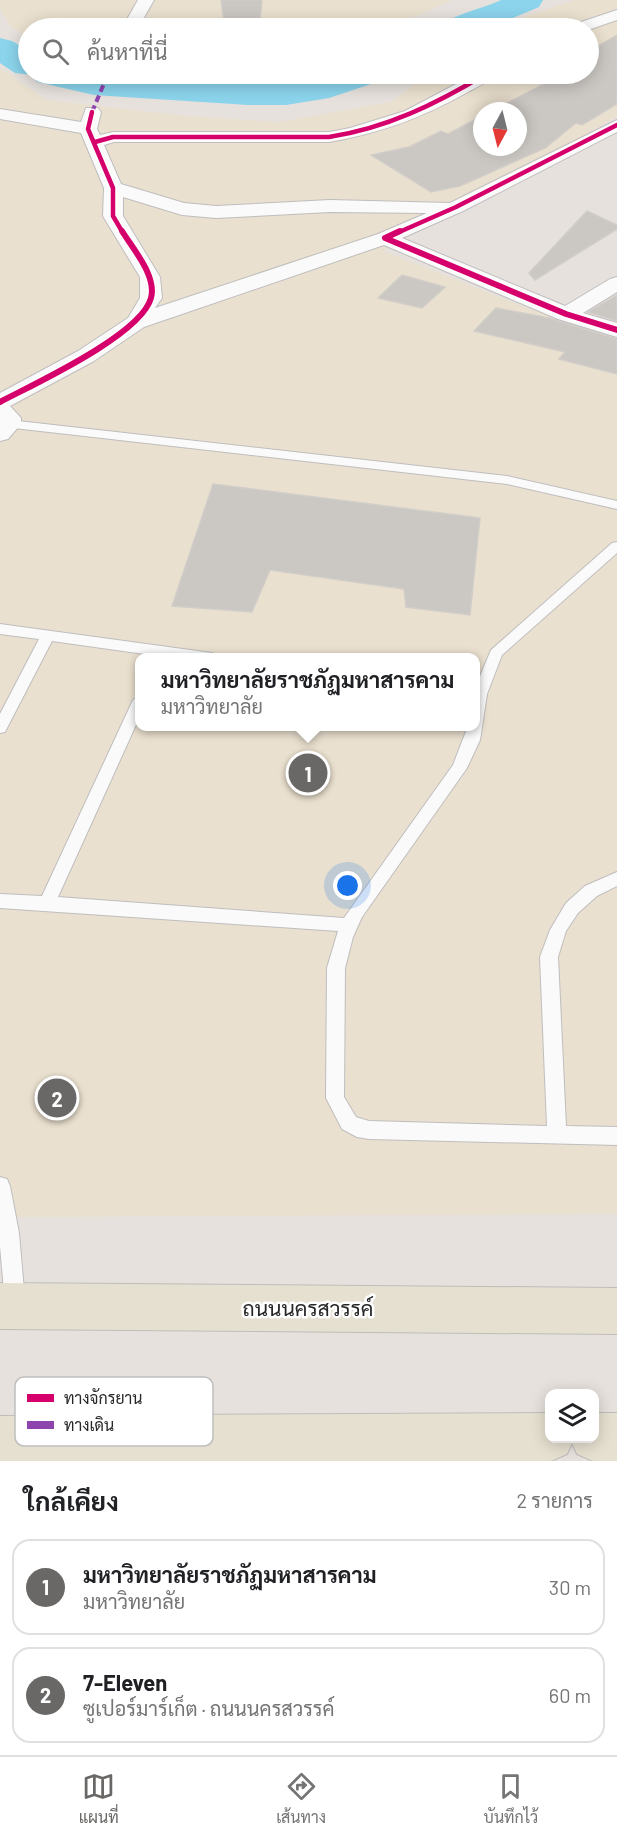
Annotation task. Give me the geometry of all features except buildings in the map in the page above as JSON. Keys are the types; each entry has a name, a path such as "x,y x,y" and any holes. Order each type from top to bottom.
{"main road":[{"name":"ถนนนครสวรรค์","path":"8,1306 617,1311"},
{"path":"68,1446 113,1450 545,1437"},
{"path":"0,1440 15,1441"}],"street":[{"path":"136,18 146,0"},
{"path":"599,21 617,15"},
{"path":"0,114 92,128 113,137 329,137 352,134 391,123 448,98 470,84"},
{"path":"0,402 86,356 135,322 385,238 456,207 617,125"},
{"path":"92,128 113,188 113,216 150,277 151,298 135,322"},
{"path":"113,188 182,209 216,212 330,206 456,207"},
{"path":"385,238 566,314 617,330"},
{"path":"566,314 617,283"}],"lane":[{"path":"3,422 507,480 617,505"},
{"path":"480,689 496,653 617,546"},
{"path":"0,629 156,653"},
{"path":"0,728 48,635"},
{"path":"47,903 135,711"},
{"path":"475,731 459,768 392,859 349,925 336,968 335,1098 349,1123 357,1128 369,1130 617,1136"},
{"path":"557,1134 549,957 556,932 573,907 586,894 617,879"},
{"path":"0,901 349,925"},
{"path":"0,1186 9,1233 8,1306"}],"shaded area":[{"path":"0,0 452,0 412,18 18,18 18,31 10,26 0,9"},
{"path":"575,0 617,0 617,116 383,251 527,308 617,333 617,1214 0,1217 0,68 18,81 18,84 23,84 46,100 186,116 279,122 391,102 415,84 599,84 599,18 521,18"}],"waterway":[{"path":"488,18 527,0"},
{"path":"0,48 18,59"},
{"path":"94,84 248,94 286,94 316,90 334,84"}],"marked path":[{"path":"92,112 104,84"}],"cycle path":[{"path":"95,142 113,137 329,137 350,134 411,114 469,84"},
{"path":"0,402 86,356 136,322 151,298 150,277 113,216 113,188 88,129 92,112"},
{"path":"617,125 456,207 385,238 566,314 617,330"}],"place":[{"name":"มหาวิทยาลัยราชภัฏมหาสารคาม","path":"308,773"},
{"name":"7-Eleven","path":"57,1098"}]}
